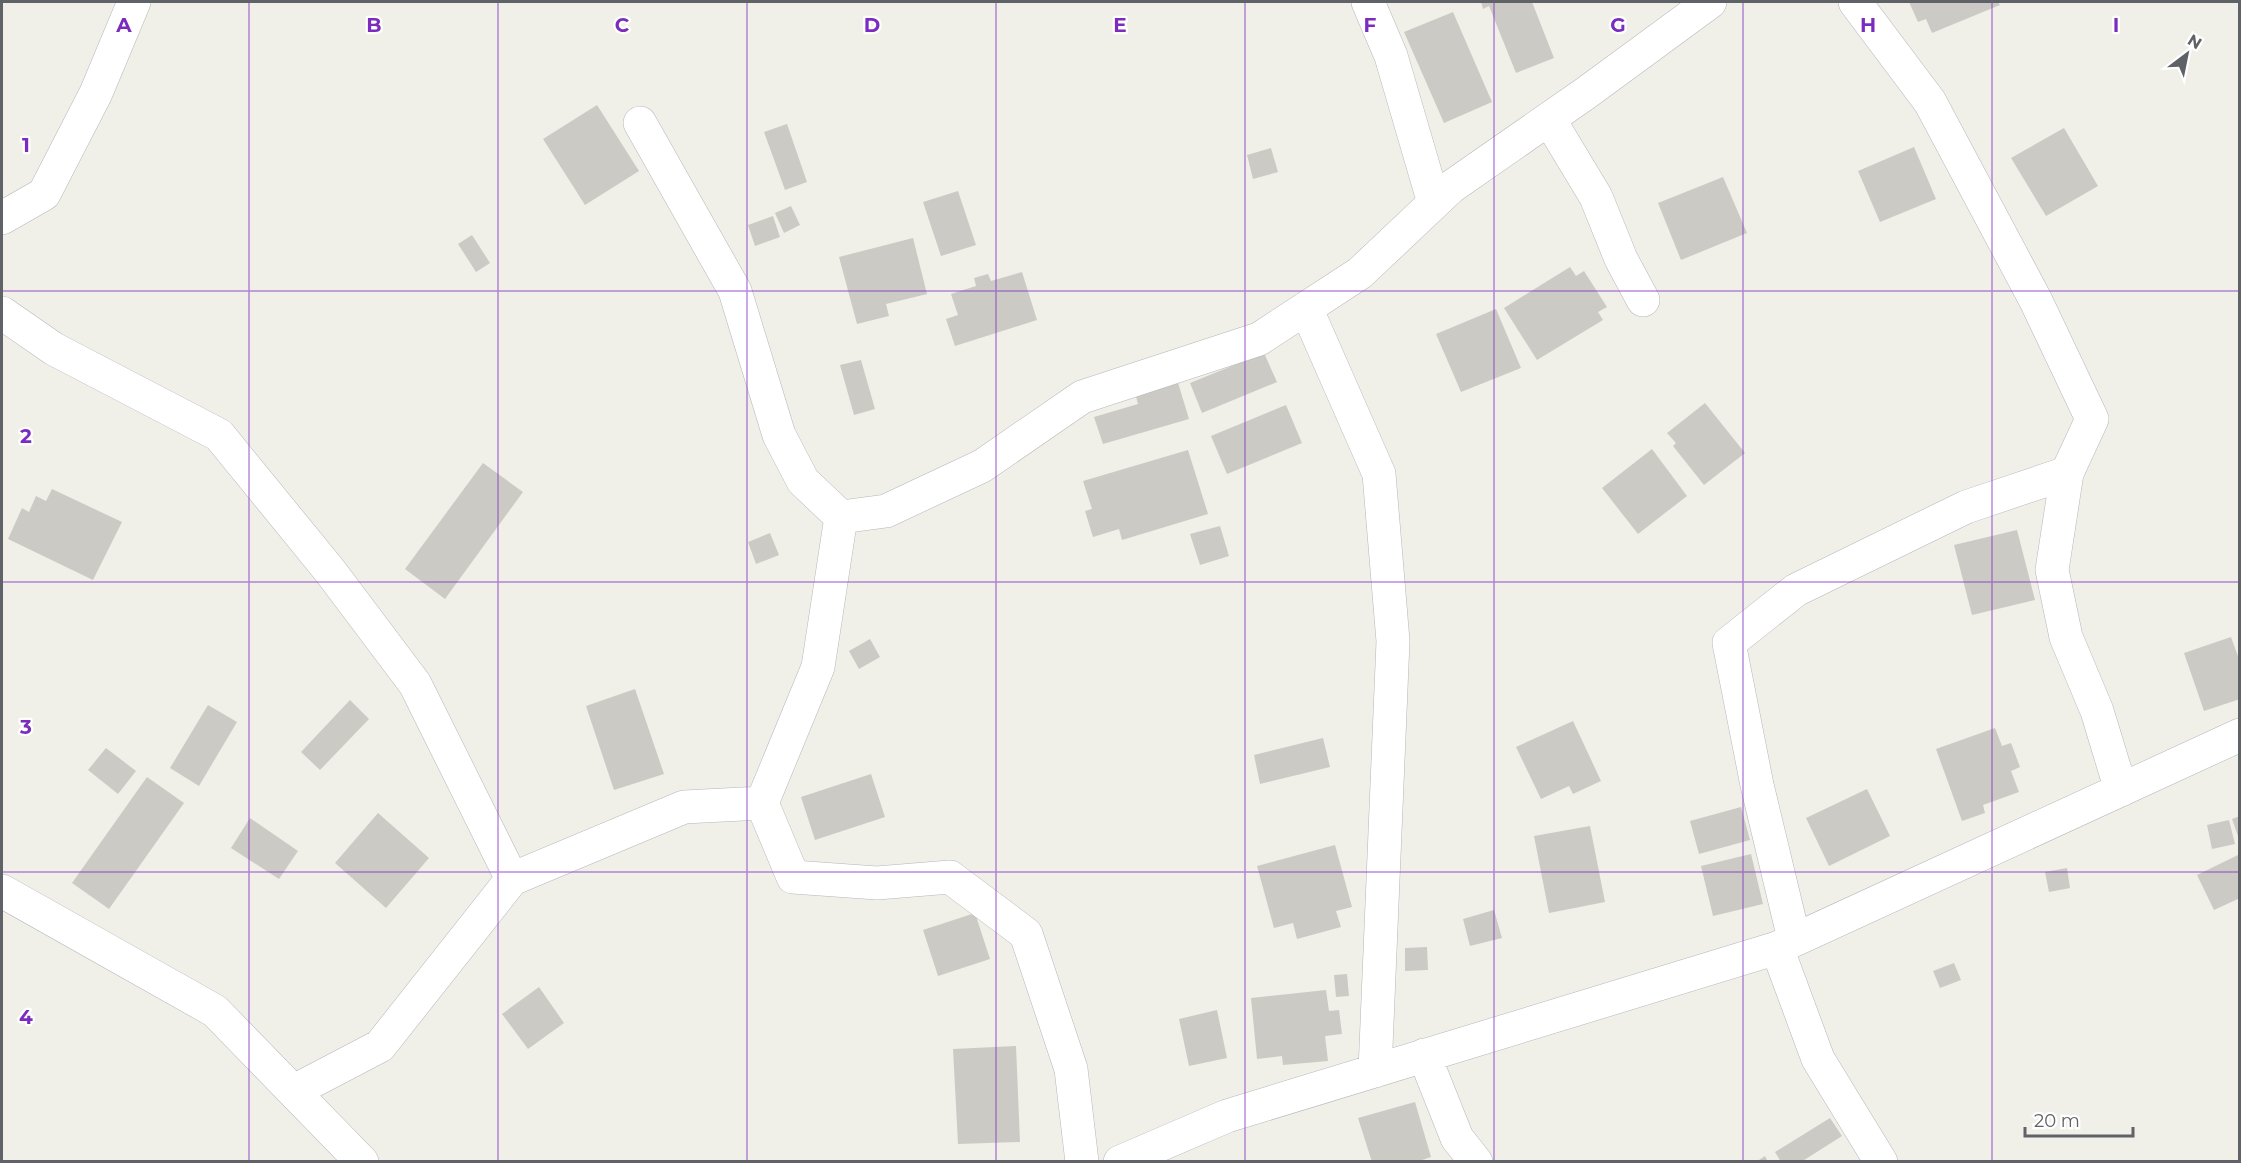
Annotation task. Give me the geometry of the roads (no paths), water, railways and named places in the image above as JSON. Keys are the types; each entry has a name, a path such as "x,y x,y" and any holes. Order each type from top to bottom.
{"street":[{"path":"2,218 44,194 96,93 135,2"},
{"path":"1368,2 1391,56 1434,203"},
{"path":"841,517 886,511 982,466 1082,397 1258,339 1360,273 1451,187 1710,2"},
{"path":"1855,2 1930,102 2036,301 2092,419 2067,473 2052,570 2066,637 2097,711 2121,790"},
{"path":"1549,119 1596,197 1621,259 1643,300"},
{"path":"640,123 735,291 779,435 793,463 803,482 841,517"},
{"path":"1306,308 1379,474 1394,641 1374,1071"},
{"path":"2,314 54,349 219,435 330,570 416,684 512,879"},
{"path":"1881,1161 1818,1059 1785,943 1729,643 1796,590 1966,507 2067,473"},
{"path":"841,517 818,667 762,803 793,877 877,883 950,877 1026,934 1071,1070 1082,1161"},
{"path":"1120,1161 1227,1116 1785,943 2240,735"},
{"path":"294,1091 380,1046 512,879 684,807 762,803"},
{"path":"2,891 216,1011 362,1161"},
{"path":"1424,1055 1457,1138 1476,1161"}]}
